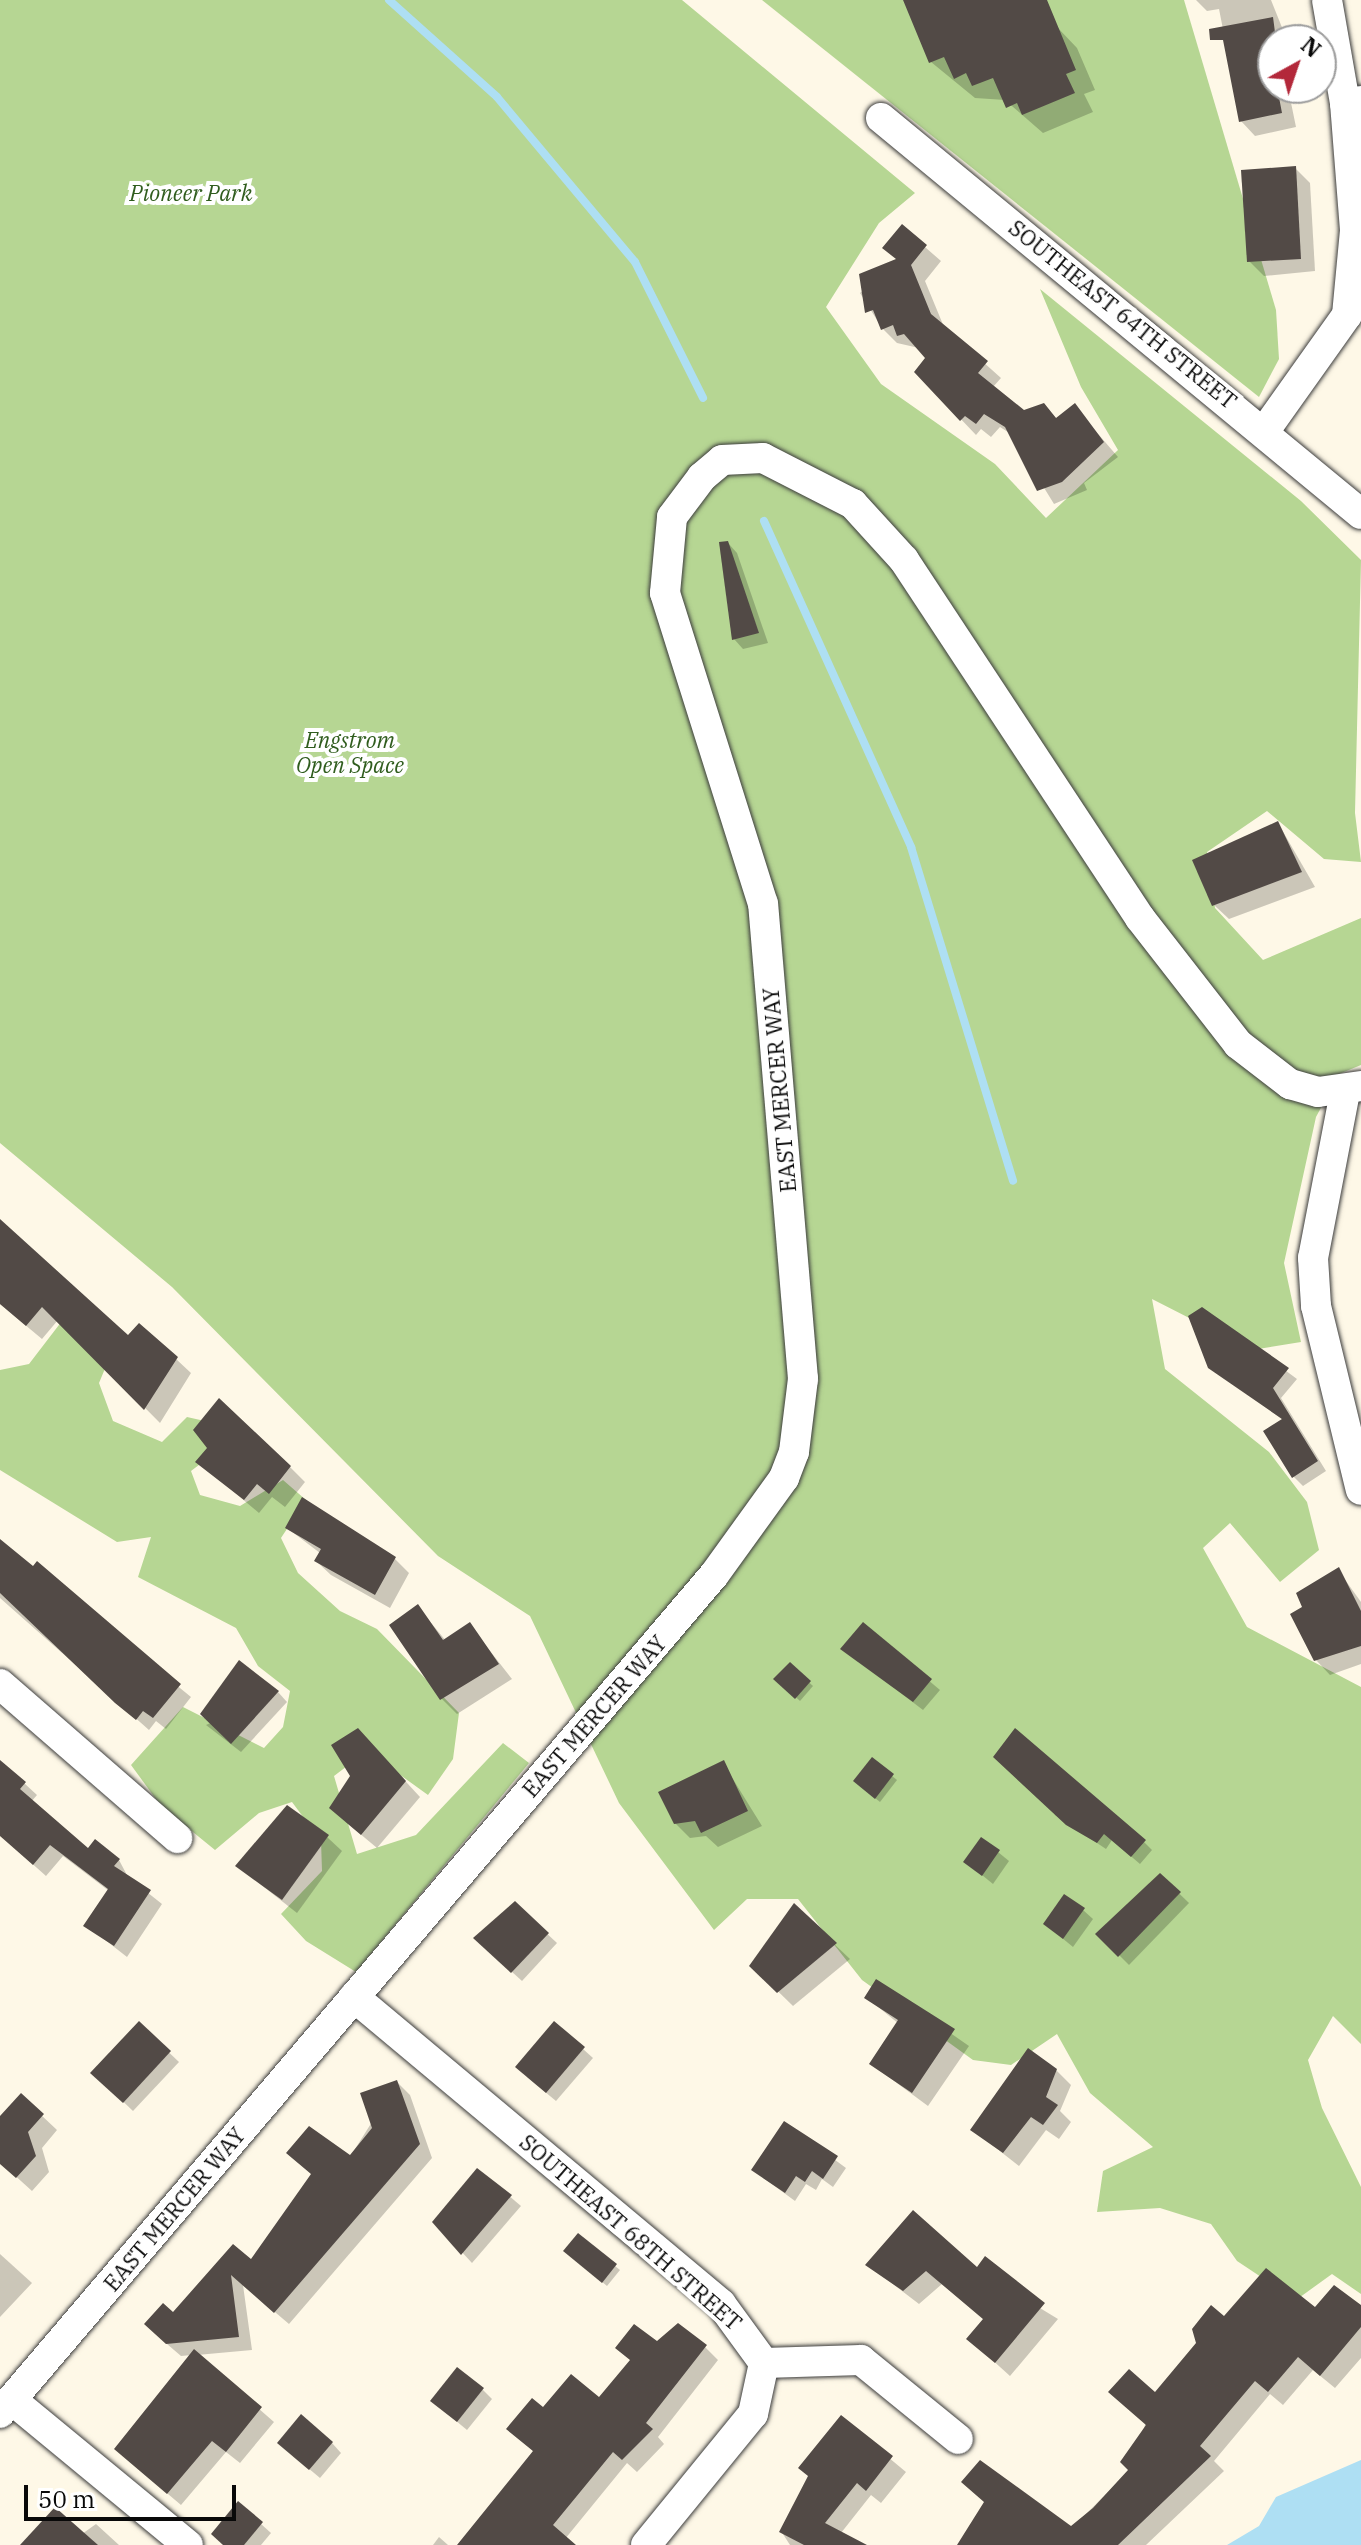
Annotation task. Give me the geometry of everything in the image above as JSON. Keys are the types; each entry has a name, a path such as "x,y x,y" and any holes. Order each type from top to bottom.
{"street":[{"path":"1266,429 1347,315 1355,230 1353,102 1327,0"},
{"name":"SOUTHEAST 64TH STREET","path":"881,118 1266,429 1361,514"},
{"name":"EAST MERCER WAY","path":"6,2407 714,1575 784,1478 794,1452 803,1379 763,904 665,593 672,517 702,477 722,460 763,458 853,504 904,560 1140,918 1238,1044 1290,1084 1353,1089"},
{"path":"1353,1089 1313,1258 1316,1306 1361,1490"},
{"path":"0,1684 177,1838"},
{"name":"SOUTHEAST 68TH STREET","path":"354,1997 721,2304 764,2363"},
{"path":"646,2545 753,2414 763,2395 764,2363 861,2360 958,2439"},
{"path":"6,2407 188,2545"}],"green space":[{"path":"0,0 682,0 915,193 879,223 826,307 881,384 995,464 1046,518 1118,450 1081,387 1040,289 1301,501 1361,560 1355,813 1361,862 1324,859 1267,811 1207,852 1215,908 1263,960 1361,918 1361,1065 1339,1074 1316,1117 1284,1263 1301,1342 1252,1350 1152,1299 1165,1369 1269,1452 1307,1502 1319,1550 1280,1582 1230,1523 1203,1548 1247,1627 1361,1687 1361,2044 1333,2016 1308,2060 1322,2108 1361,2187 1361,2294 1332,2274 1296,2300 1237,2261 1211,2224 1160,2208 1097,2212 1103,2171 1153,2147 1090,2093 1057,2034 1011,2065 973,2060 862,1980 798,1899 747,1899 714,1930 619,1803 530,1616 438,1556 172,1287 0,1143"},
{"path":"762,0 1184,0 1276,310 1279,359 1259,397"},
{"path":"75,1304 119,1335 99,1383 113,1421 162,1442 187,1417 218,1424 225,1445 191,1471 200,1495 240,1506 283,1480 306,1500 281,1538 298,1573 340,1611 377,1629 459,1713 453,1759 428,1795 367,1751 334,1776 357,1854 416,1835 503,1743 529,1763 356,1972 306,1941 281,1914 322,1871 321,1841 292,1802 259,1813 215,1850 161,1806 131,1765 183,1707 264,1748 283,1727 290,1691 258,1666 236,1628 138,1577 151,1537 117,1542 0,1470 0,1370 29,1364"}],"water":[{"path":"1361,2460 1361,2545 1227,2545 1259,2526 1276,2497"}],"building":[{"path":"903,0 1047,0 1076,70 1066,74 1075,93 1022,115 1017,103 1006,108 993,78 972,86 966,73 954,79 944,57 929,63"},
{"path":"1273,17 1274,24 1257,24 1257,104 1280,104 1282,113 1239,122 1223,40 1210,40 1209,29"},
{"path":"1296,166 1301,259 1247,262 1241,170"},
{"path":"902,224 927,245 911,265 931,314 988,361 978,373 1024,410 1044,403 1056,418 1075,403 1104,442 1062,482 1037,491 1005,427 984,414 976,424 965,416 960,421 914,372 925,358 904,334 897,336 893,325 881,330 873,310 865,313 859,274 896,259 882,248"},
{"path":"728,541 759,633 732,640 719,542"},
{"path":"1278,821 1302,872 1212,906 1192,860"},
{"path":"0,1219 128,1335 139,1323 178,1357 144,1410 42,1307 26,1326 0,1304"},
{"path":"1202,1307 1289,1368 1273,1388 1318,1461 1292,1478 1263,1431 1282,1419 1208,1368 1188,1316"},
{"path":"219,1398 291,1466 269,1494 257,1484 244,1500 195,1462 207,1448 193,1430"},
{"path":"302,1497 396,1557 375,1595 314,1561 321,1549 285,1528"},
{"path":"0,1539 33,1566 37,1561 181,1684 153,1718 143,1711 136,1720 115,1703 0,1593"},
{"path":"1339,1567 1361,1611 1361,1646 1314,1661 1290,1614 1302,1607 1296,1593"},
{"path":"418,1604 443,1640 470,1622 499,1664 440,1700 389,1625"},
{"path":"863,1622 932,1679 913,1702 840,1649"},
{"path":"239,1660 279,1691 231,1744 200,1714"},
{"path":"790,1662 811,1681 795,1699 773,1679"},
{"path":"358,1728 406,1781 361,1835 329,1808 350,1776 331,1745"},
{"path":"1015,1728 1146,1840 1131,1857 1104,1834 1097,1843 1066,1825 993,1757"},
{"path":"872,1757 894,1774 875,1799 853,1781"},
{"path":"0,1760 26,1782 20,1789 88,1848 95,1839 120,1859 114,1866 151,1890 114,1946 83,1926 108,1889 50,1845 33,1865 0,1836"},
{"path":"724,1760 748,1811 701,1833 695,1821 674,1824 658,1792"},
{"path":"287,1805 329,1835 282,1900 235,1866"},
{"path":"981,1837 1000,1850 982,1876 963,1862"},
{"path":"1160,1873 1181,1892 1118,1957 1095,1934"},
{"path":"1064,1894 1085,1908 1063,1939 1043,1924"},
{"path":"515,1901 549,1933 511,1973 473,1938"},
{"path":"794,1903 837,1943 777,1993 749,1966"},
{"path":"876,1979 955,2029 912,2093 869,2064 898,2020 864,1998"},
{"path":"139,2021 171,2051 123,2103 90,2073"},
{"path":"554,2021 585,2047 546,2093 515,2067"},
{"path":"1028,2048 1057,2069 1046,2097 1058,2105 1043,2125 1031,2117 1003,2153 970,2130"},
{"path":"397,2080 420,2144 274,2313 231,2275 239,2337 166,2344 144,2324 163,2303 173,2312 233,2244 251,2259 311,2174 286,2153 309,2126 350,2155 372,2128 360,2093"},
{"path":"21,2093 44,2114 28,2132 36,2156 16,2178 0,2164 0,2116"},
{"path":"784,2121 838,2156 823,2179 812,2171 805,2182 796,2176 785,2193 751,2170"},
{"path":"477,2168 512,2195 461,2255 432,2222"},
{"path":"913,2210 977,2267 985,2256 1045,2303 995,2363 966,2339 983,2319 926,2271 903,2291 865,2265"},
{"path":"578,2233 617,2264 602,2283 563,2251"},
{"path":"1266,2268 1315,2307 1334,2285 1361,2305 1361,2327 1320,2376 1298,2357 1268,2392 1255,2381 1200,2446 1211,2456 1118,2545 957,2545 984,2502 961,2482 980,2460 1071,2526 1093,2508 1128,2470 1120,2462 1146,2425 1108,2392 1129,2369 1155,2392 1196,2343 1192,2329 1211,2305 1224,2316"},
{"path":"678,2323 707,2345 646,2423 653,2429 622,2460 613,2452 553,2525 576,2545 457,2545 533,2451 506,2429 532,2398 543,2407 571,2374 599,2397 630,2360 615,2348 634,2324 657,2341"},
{"path":"194,2349 262,2407 226,2452 212,2441 167,2494 114,2449"},
{"path":"457,2367 484,2388 457,2422 430,2401"},
{"path":"301,2414 333,2442 309,2470 277,2443"},
{"path":"841,2415 893,2456 866,2491 857,2483 825,2523 867,2545 804,2545 779,2532 808,2476 798,2468"},
{"path":"238,2501 263,2522 244,2545 223,2545 211,2534"},
{"path":"55,2507 98,2545 20,2545"}],"waterway":[{"path":"389,0 497,97 635,262 703,398"},
{"path":"764,521 911,847 1013,1181"}],"park label":[{"name":"Pioneer Park","path":"191,193"},
{"name":"Engstrom Open Space","path":"350,752"}]}
